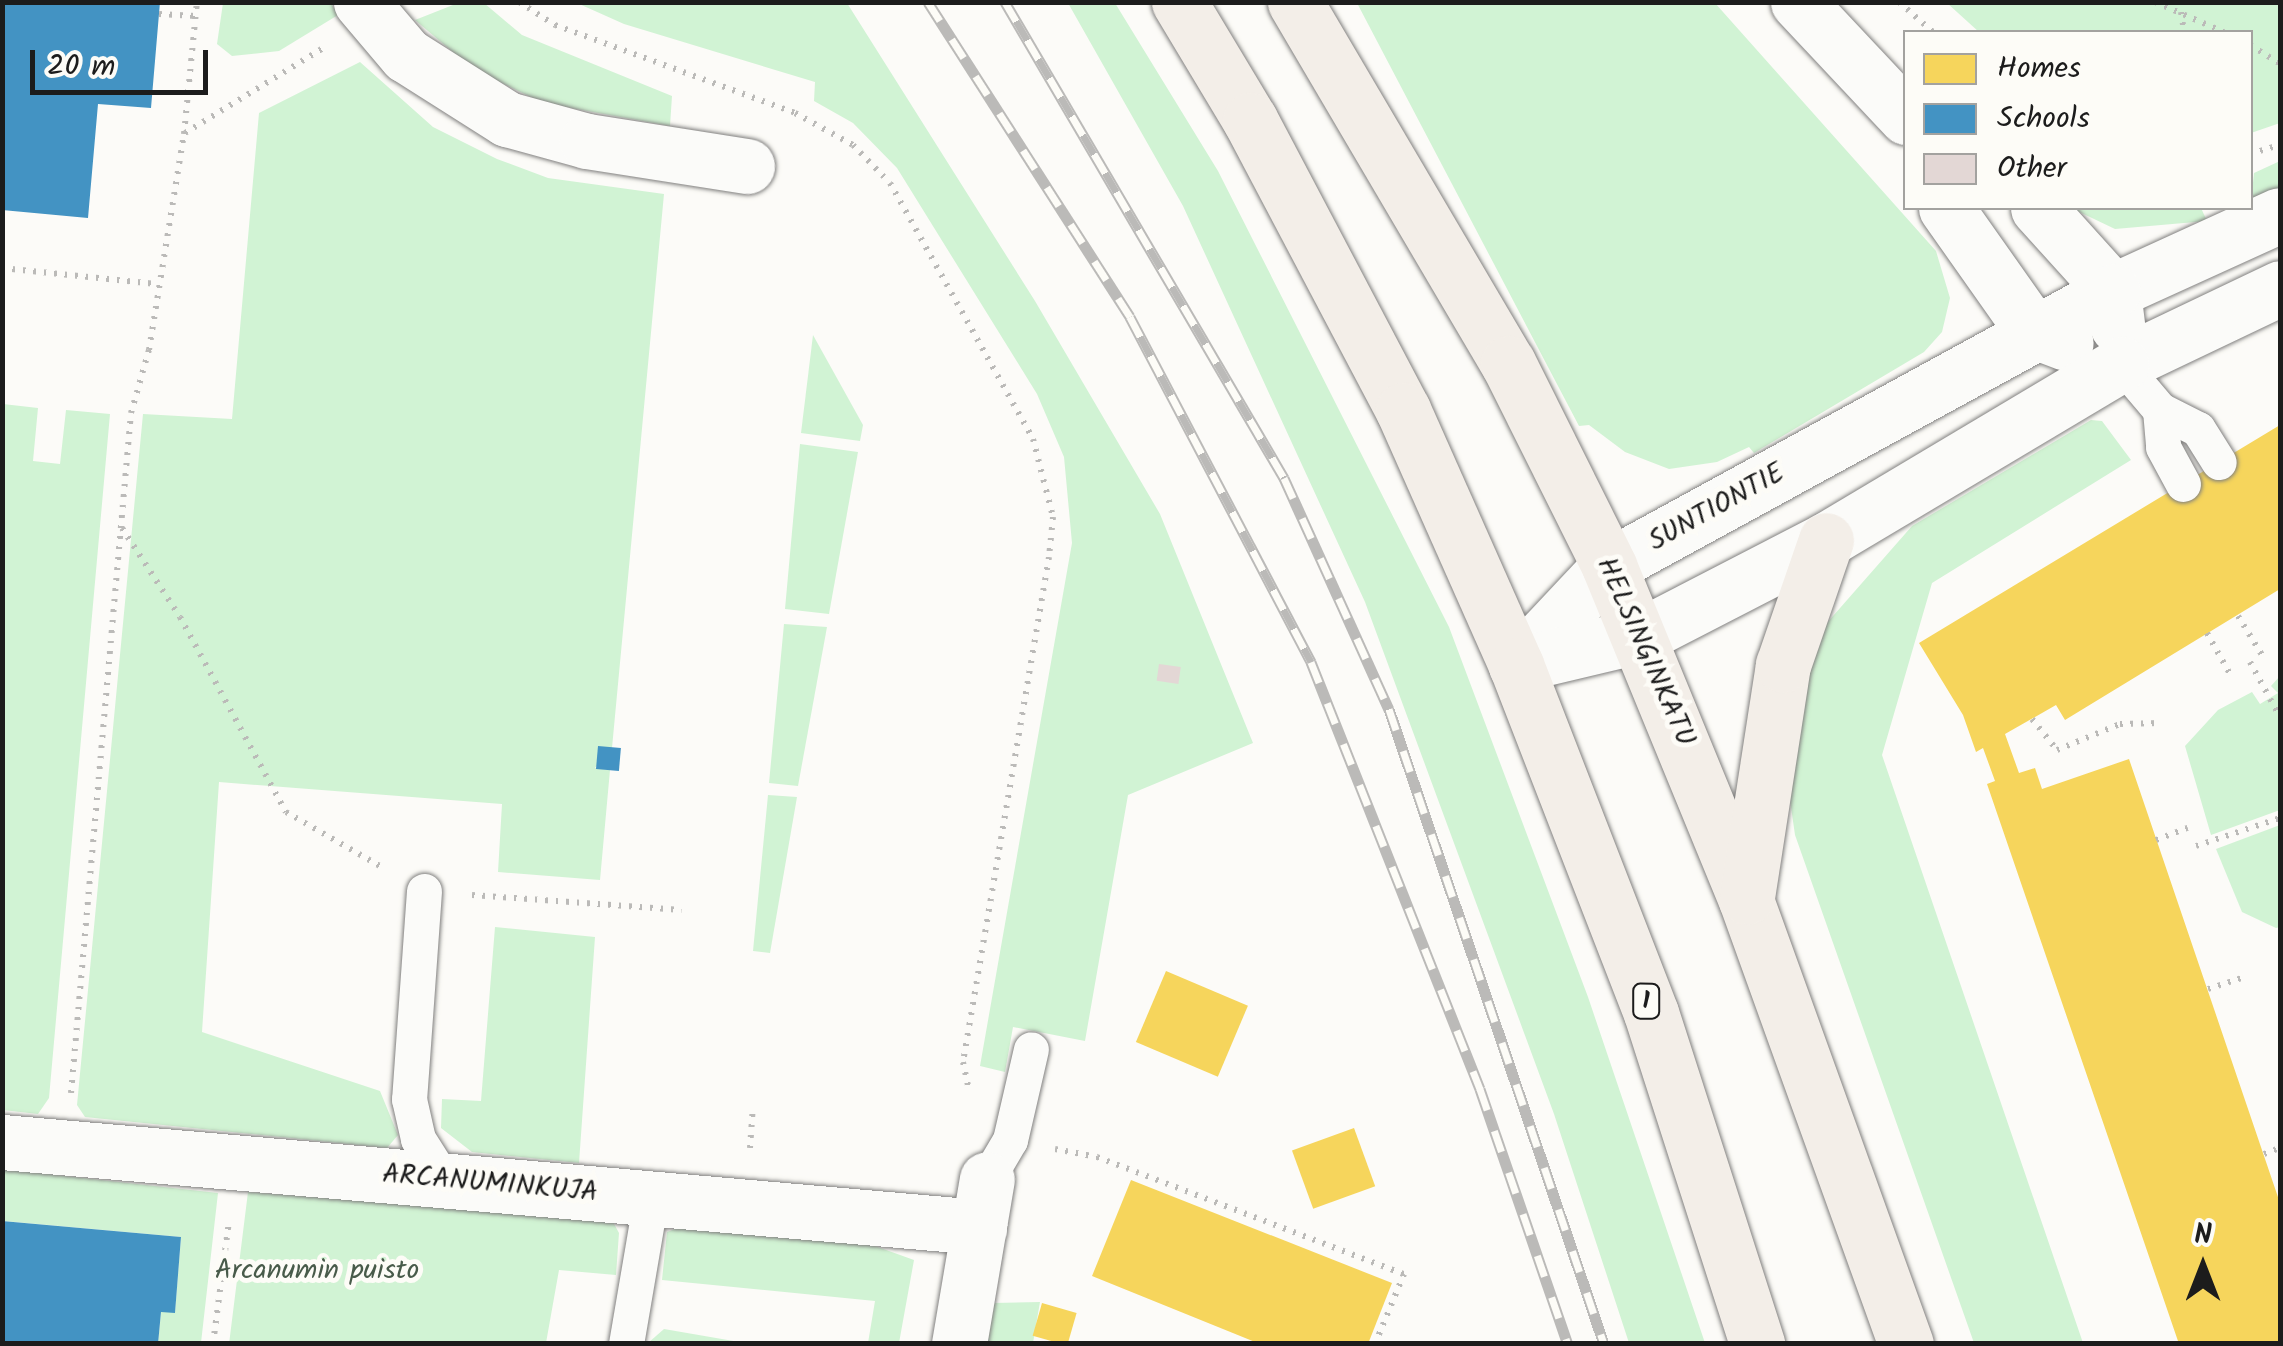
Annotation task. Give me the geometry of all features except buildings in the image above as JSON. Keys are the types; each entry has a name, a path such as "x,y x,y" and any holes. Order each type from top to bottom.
{"main road":[{"path":"1180,2 1268,154 1394,393 1516,665"},
{"name":"HELSINGINKATU","path":"1295,2 1508,363 1642,636 1746,900 1906,1344"},
{"path":"1746,900 1783,665 1826,540"},
{"name":"1","path":"1516,665 1651,1013 1757,1344"}],"street":[{"path":"1798,2 1903,114"},
{"path":"366,11 443,84 507,119 587,141 746,166"},
{"path":"1947,210 2032,330 2121,364"},
{"path":"2040,210 2113,290 2121,364"},
{"name":"SUNTIONTIE","path":"1516,665 1609,566 2032,330 2280,215"},
{"path":"1516,665 1642,636 1826,540 2121,364 2280,288"},
{"name":"ARCANUMINKUJA","path":"2,1142 651,1198 992,1182"},
{"path":"959,1344 992,1182"}],"lane":[{"path":"2121,364 2160,410 2198,429 2220,462"},
{"path":"2160,410 2163,447 2183,484"},
{"path":"424,891 410,1099 418,1139 444,1180"},
{"path":"992,1182 1031,1048"},
{"path":"626,1344 651,1198"}],"path":[{"path":"66,1148 131,414 149,350 156,284 184,134 197,2"},
{"path":"519,2 555,25 795,113 853,145 890,182 1033,439 1054,516 1050,557 963,1062"},
{"path":"1899,2 1931,30"},
{"path":"2155,2 2220,30"},
{"path":"184,134 366,11"},
{"path":"2181,12 2184,30"},
{"path":"159,14 196,16"},
{"path":"2253,47 2280,64"},
{"path":"2253,153 2280,145"},
{"path":"2,268 156,284"},
{"path":"122,528 180,616 286,812 424,891"},
{"path":"2238,616 2262,655"},
{"path":"2207,634 2230,674"},
{"path":"2250,662 2280,717"},
{"path":"2032,719 2056,750 2120,724 2161,722"},
{"path":"2196,846 2280,818"},
{"path":"2156,840 2188,828"},
{"path":"501,897 680,910"},
{"path":"2208,989 2240,978"},
{"path":"2264,1154 2280,1148"},
{"path":"992,1182 1097,1156 1404,1274 1375,1344"},
{"path":"213,1344 236,1162"}],"green space":[{"path":"223,3 331,3 338,15 279,51 232,56 217,44"},
{"path":"458,3 484,3 522,35 672,96 670,126 543,103 473,69 415,20"},
{"path":"577,3 847,3 1035,301 1160,514 1253,743 1128,795 1085,1041 1013,1027 1005,1072 980,1066 1072,543 1064,457 1037,394 897,168 853,123 814,101 815,82 624,24"},
{"path":"1068,3 1115,3 1218,171 1449,627 1588,997 1705,1343 1629,1343 1554,1114 1365,602 1183,206"},
{"path":"1357,3 1715,3 1936,251 1950,298 1942,332 1924,352 1754,453 1749,447 1717,462 1669,469 1625,452 1589,425 1579,426"},
{"path":"1947,3 2280,3 2280,123 2253,132 2253,30 1977,30"},
{"path":"360,62 433,127 497,159 548,178 664,194 612,748 595,768 610,770 600,880 498,872 502,804 219,782 202,1032 380,1091 398,1135 387,1148 85,1117 77,1105 143,414 232,419 259,113"},
{"path":"2280,161 2280,193 2253,201 2254,173"},
{"path":"2075,210 2202,210 2207,221 2115,229"},
{"path":"813,335 863,425 860,441 801,433"},
{"path":"3,404 38,408 33,461 60,464 66,410 110,414 49,1098 38,1114 3,1110"},
{"path":"2091,420 2102,421 2131,460 1932,583 1882,755 2083,1343 1974,1343 1795,835 1786,772 1789,716 1826,624 1912,526"},
{"path":"800,444 858,452 829,614 785,609"},
{"path":"784,624 827,627 798,786 769,783"},
{"path":"2280,676 2280,810 2211,835 2185,746 2218,710 2252,692 2260,704 2278,693 2271,686"},
{"path":"768,795 797,797 770,953 753,951"},
{"path":"2280,825 2280,927 2276,928 2242,912 2216,849"},
{"path":"495,927 595,937 579,1163 472,1152 441,1128 442,1099 481,1101"},
{"path":"2,1169 218,1193 201,1343 158,1343 161,1312 175,1312 181,1237 3,1221"},
{"name":"Arcanumin puisto","path":"248,1192 612,1220 619,1233 616,1275 559,1270 546,1343 229,1344"},
{"path":"683,1226 875,1246 914,1260 899,1343 868,1343 875,1301 662,1280 667,1232"},
{"path":"1040,1302 1033,1343 985,1344 992,1303"},
{"path":"664,1329 745,1343 648,1343"}],"railway":[{"path":"928,2 1130,317 1311,662 1480,1089 1568,1344"},
{"path":"1005,2 1284,478 1389,709 1604,1344"}]}
